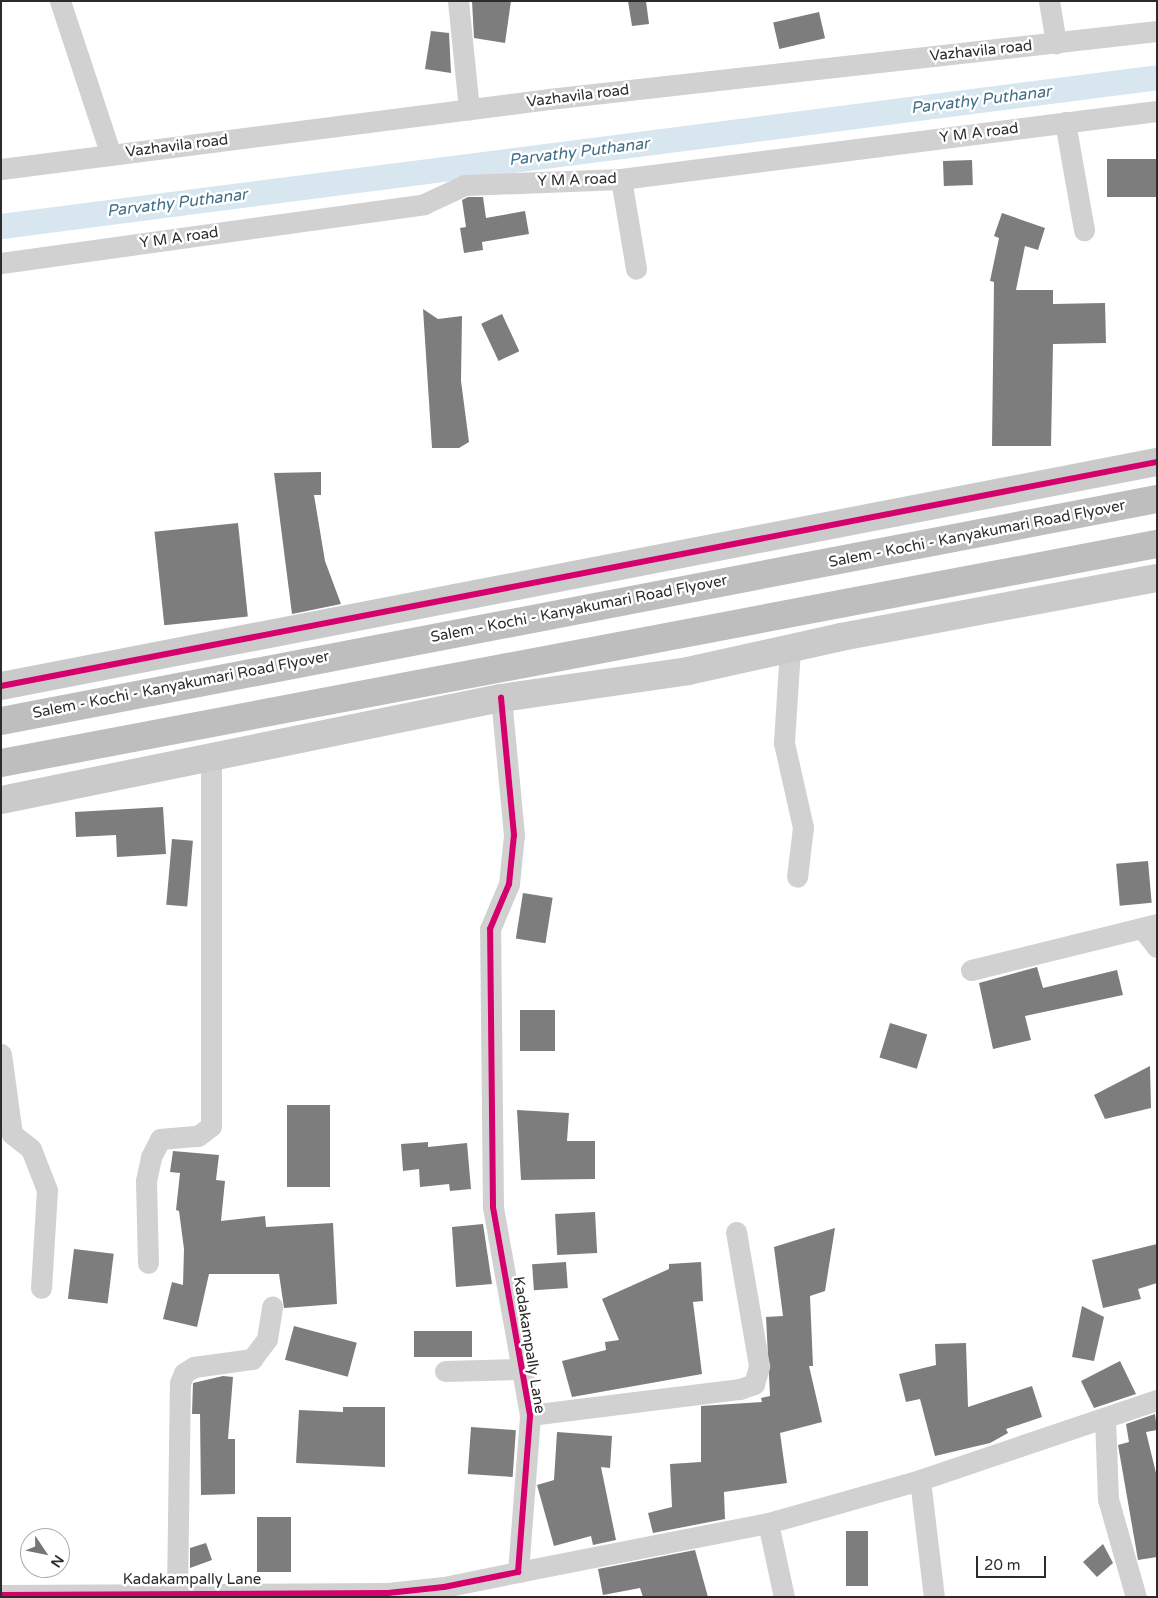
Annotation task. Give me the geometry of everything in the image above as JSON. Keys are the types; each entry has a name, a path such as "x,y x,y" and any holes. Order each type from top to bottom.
{"highway":[{"name":"Salem - Kochi - Kanyakumari Road Flyover","path":"1,721 1157,499"},
{"path":"1,763 1157,544"}],"street":[{"path":"60,1 111,155"},
{"path":"458,1 469,109"},
{"path":"1049,1 1056,43"},
{"name":"Vazhavila road","path":"1,169 469,109 1157,31"},
{"name":"Y M A road","path":"1,263 424,204 465,185 622,179 1157,111"},
{"path":"1065,122 1084,230"},
{"path":"622,179 636,269"},
{"path":"1,686 1157,462"},
{"path":"1,800 501,698 688,671 790,649 1157,578"},
{"path":"790,649 784,743 803,827 797,877"},
{"name":"Kadakampally Lane","path":"1,1594 445,1592 518,1572 530,1415 493,1207 490,929 509,884 514,835 501,698"},
{"path":"148,1263 146,1182 151,1157 160,1139 198,1136 211,1126 211,756"},
{"path":"971,970 1149,926 1157,947"},
{"path":"1,1054 12,1134 31,1148 46,1190 42,1288"},
{"path":"530,1415 740,1389 754,1384 759,1366 736,1232"},
{"path":"177,1593 180,1383 184,1374 194,1367 252,1359 267,1339 272,1306"},
{"path":"445,1372 522,1369"},
{"path":"518,1572 768,1523 920,1480 1157,1400"},
{"path":"1105,1418 1108,1499 1136,1597"},
{"path":"920,1480 934,1597"},
{"path":"768,1523 784,1597"}],"building":[{"path":"472,1 511,1 505,43 474,38"},
{"path":"628,1 646,1 649,24 632,26"},
{"path":"819,12 825,38 779,49 773,23"},
{"path":"431,31 449,33 451,73 425,69"},
{"path":"1107,159 1157,159 1157,197 1107,197"},
{"path":"972,160 973,185 944,186 943,161"},
{"path":"468,197 483,197 486,218 525,211 529,234 482,242 483,250 464,253 460,228 466,227 462,200"},
{"path":"1002,213 1045,228 1038,250 1025,246 1016,290 1053,290 1053,304 1105,303 1106,343 1053,344 1051,446 992,446 994,282 990,281 999,238 994,236"},
{"path":"423,309 438,319 462,316 461,381 469,442 459,448 432,448"},
{"path":"502,314 519,351 498,361 481,324"},
{"path":"321,472 321,495 314,495 325,561 341,604 292,614 274,473"},
{"path":"238,523 248,616 164,625 154,532"},
{"path":"163,807 166,854 117,857 116,835 76,837 75,812"},
{"path":"172,839 193,841 187,907 166,905"},
{"path":"1148,861 1152,903 1120,906 1116,864"},
{"path":"523,893 553,898 545,943 516,938"},
{"path":"1037,967 1043,988 1117,970 1123,995 1025,1016 1031,1040 993,1049 979,983"},
{"path":"520,1010 555,1010 555,1051 520,1051"},
{"path":"890,1023 927,1034 917,1069 879,1057"},
{"path":"1150,1066 1151,1108 1105,1119 1094,1095"},
{"path":"287,1105 330,1105 330,1187 287,1187"},
{"path":"517,1110 569,1113 567,1141 595,1141 595,1179 521,1180"},
{"path":"428,1142 428,1147 467,1143 471,1189 450,1191 449,1184 420,1187 419,1169 403,1171 401,1144"},
{"path":"173,1151 219,1155 216,1180 225,1181 221,1221 265,1216 266,1227 333,1223 337,1304 284,1308 279,1274 209,1274 197,1327 163,1319 172,1282 183,1285 184,1249 179,1211 176,1210 180,1173 170,1172"},
{"path":"595,1212 597,1253 557,1255 555,1214"},
{"path":"483,1224 492,1284 456,1287 452,1227"},
{"path":"835,1228 825,1291 810,1296 813,1366 809,1366 822,1422 780,1433 787,1483 724,1492 725,1519 653,1533 648,1513 672,1507 670,1464 701,1462 701,1406 762,1402 761,1398 770,1396 766,1317 783,1316 774,1247"},
{"path":"1157,1244 1157,1283 1138,1289 1141,1299 1103,1308 1092,1260"},
{"path":"74,1249 114,1254 108,1304 68,1299"},
{"path":"566,1262 568,1288 534,1290 532,1264"},
{"path":"701,1262 703,1301 693,1302 702,1374 572,1397 562,1361 606,1350 605,1342 619,1340 602,1299 669,1269 669,1264"},
{"path":"1082,1306 1104,1317 1094,1361 1072,1357"},
{"path":"294,1326 357,1343 348,1377 285,1360"},
{"path":"414,1331 472,1331 472,1357 414,1357"},
{"path":"966,1343 968,1407 1032,1386 1042,1417 1006,1429 1008,1433 990,1443 935,1456 920,1399 906,1402 899,1374 936,1365 935,1344"},
{"path":"1120,1361 1136,1394 1094,1408 1081,1381"},
{"path":"223,1376 233,1377 228,1439 235,1439 235,1494 201,1495 200,1414 192,1414 193,1383"},
{"path":"343,1407 385,1407 385,1467 296,1463 299,1410 343,1412"},
{"path":"1155,1414 1157,1430 1146,1432 1157,1477 1157,1557 1138,1560 1118,1445 1129,1442 1126,1424"},
{"path":"471,1427 516,1430 513,1477 468,1474"},
{"path":"557,1432 612,1436 610,1468 601,1467 616,1540 593,1545 591,1536 554,1546 537,1485 554,1480"},
{"path":"257,1517 291,1517 291,1572 257,1572"},
{"path":"846,1531 868,1531 868,1586 846,1586"},
{"path":"206,1543 212,1560 190,1568 190,1548"},
{"path":"1103,1544 1113,1563 1097,1577 1083,1562"},
{"path":"695,1550 708,1597 643,1597 640,1588 603,1595 598,1569"}],"waterway":[{"name":"Parvathy Puthanar","path":"1,226 1157,77"}],"cycle path":[{"path":"1,686 1157,462"},
{"path":"1,1595 388,1593 444,1587 518,1572 530,1415 493,1207 490,929 509,884 514,835 501,698"}]}
